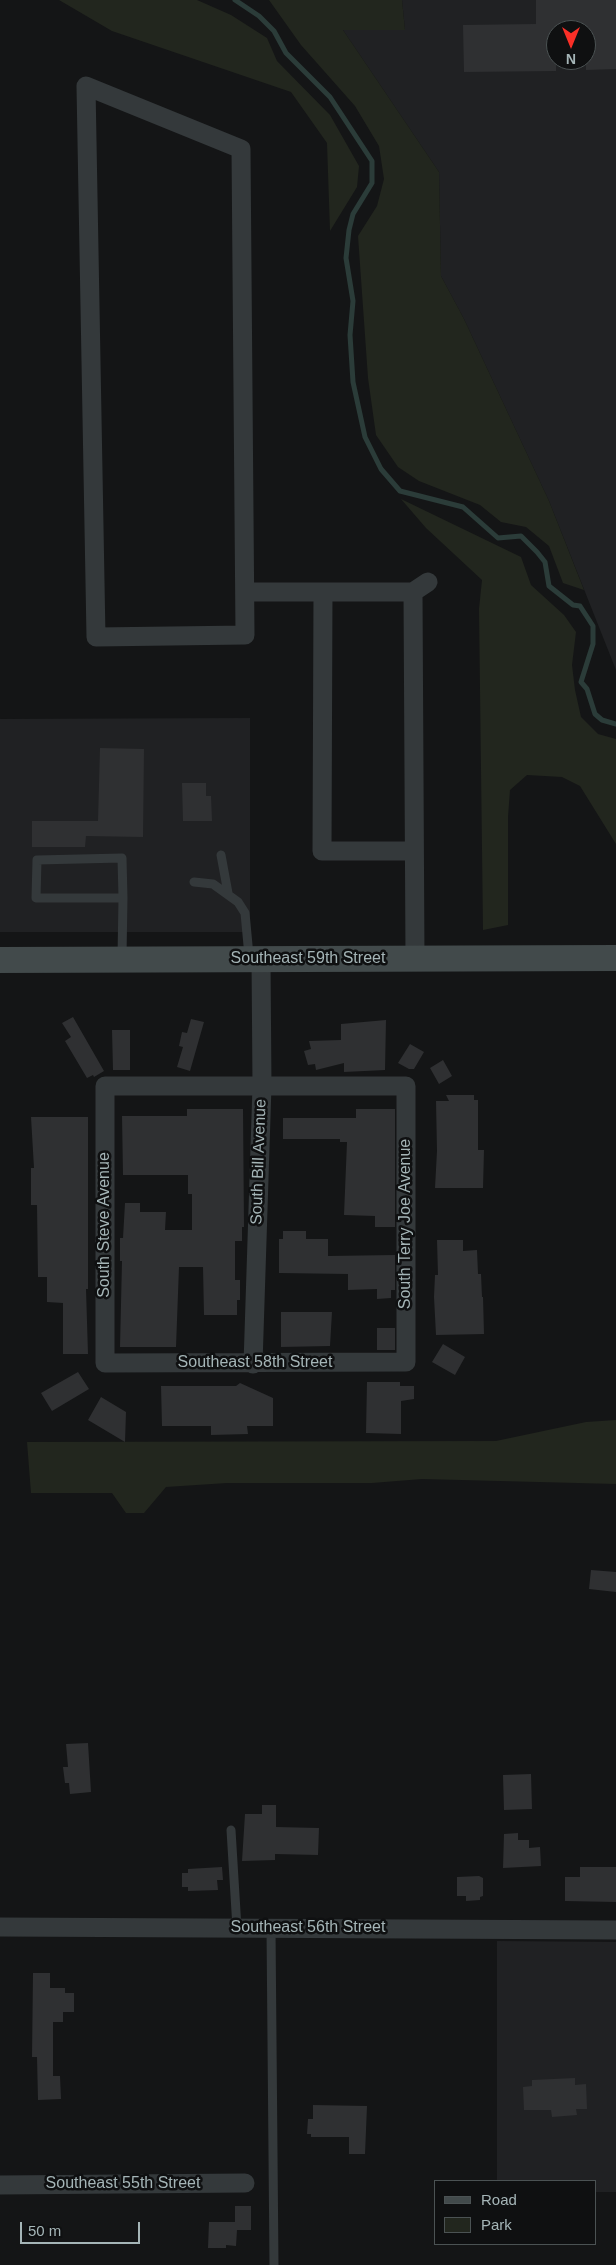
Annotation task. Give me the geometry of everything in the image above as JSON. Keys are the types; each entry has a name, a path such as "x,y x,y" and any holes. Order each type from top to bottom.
{"main road":[{"name":"Southeast 59th Street","path":"0,960 616,958"}],"street":[{"path":"86,86 241,149 245,592 245,634 96,637 86,86"},
{"path":"245,592 323,592 421,587 413,851 416,959"},
{"path":"323,592 322,851 413,851"},
{"name":"South Bill Avenue","path":"253,1364 262,1086 255,959"},
{"name":"South Steve Avenue","path":"105,1364 105,1086 262,1086"},
{"name":"South Terry Joe Avenue","path":"262,1086 406,1086 406,1362"},
{"name":"Southeast 58th Street","path":"105,1364 406,1362"},
{"name":"Southeast 56th Street","path":"0,1926 616,1930"},
{"name":"Southeast 55th Street","path":"0,2185 245,2183"}],"lane":[{"path":"221,855 228,893"},
{"path":"122,959 123,898 122,858 37,860 36,898 123,898"},
{"path":"194,882 213,884 238,902 245,913 255,959"},
{"path":"231,1830 237,1928"},
{"path":"270,1928 274,2264"}],"shaded area":[{"path":"402,0 616,0 616,670 549,501 464,319 441,276 439,172 343,30 405,30"},
{"path":"250,718 250,932 0,932 0,719"},
{"path":"497,1941 616,1942 616,2192 596,2192 596,2180 497,2180"}],"green space":[{"path":"59,0 197,0 231,15 267,38 277,61 330,115 359,166 357,187 330,231 327,143 291,92 112,31"},
{"path":"269,0 402,0 405,30 343,30 439,172 441,276 464,319 549,501 584,590 563,583 549,546 526,527 501,522 480,505 419,481 398,467 376,435 368,378 358,236 377,206 384,179 379,146 355,106 301,45"},
{"path":"401,499 521,557 531,585 564,615 576,632 572,665 581,717 598,734 616,739 616,844 580,786 562,777 527,775 510,790 508,817 508,925 483,930 479,609 482,580 426,528"},
{"path":"616,1420 616,1484 422,1479 372,1483 227,1483 166,1487 144,1513 126,1513 112,1493 31,1493 27,1442 496,1441 586,1422"}],"building":[{"path":"536,0 616,0 616,69 596,70 596,20 546,20 546,70 556,71 464,72 463,25 536,24"},
{"path":"100,748 144,749 143,837 86,836 85,847 32,847 32,821 98,821"},
{"path":"182,783 206,783 206,796 211,796 212,821 183,821"},
{"path":"73,1017 104,1071 94,1077 93,1075 87,1078 65,1041 71,1037 62,1023"},
{"path":"191,1019 204,1022 190,1071 177,1067 183,1047 179,1046 182,1032 187,1033"},
{"path":"386,1020 385,1070 344,1072 344,1063 316,1070 315,1064 308,1065 304,1051 311,1049 309,1041 341,1040 341,1024"},
{"path":"112,1030 130,1030 130,1070 113,1070"},
{"path":"410,1044 424,1052 414,1069 409,1069 398,1063"},
{"path":"443,1060 452,1076 439,1084 430,1068"},
{"path":"446,1095 474,1095 474,1100 478,1100 478,1150 484,1150 483,1188 435,1188 437,1151 436,1101 449,1101"},
{"path":"187,1109 243,1109 244,1227 242,1227 242,1241 235,1241 235,1280 240,1280 240,1300 237,1300 237,1315 204,1315 203,1267 179,1267 176,1347 120,1347 122,1261 120,1261 120,1238 123,1238 125,1203 140,1203 140,1212 166,1212 165,1230 192,1230 192,1194 188,1194 188,1175 123,1175 122,1116 187,1116"},
{"path":"356,1109 395,1109 395,1227 375,1227 375,1216 344,1215 347,1142 340,1142 340,1139 283,1139 283,1118 356,1118"},
{"path":"31,1117 88,1117 88,1289 86,1289 88,1354 63,1354 63,1303 47,1302 47,1277 38,1277 37,1205 31,1205 31,1168 34,1168"},
{"path":"283,1231 306,1231 306,1239 328,1239 328,1256 395,1255 395,1290 391,1290 391,1298 377,1299 377,1289 348,1290 348,1274 279,1273 279,1239 283,1239"},
{"path":"437,1240 463,1240 463,1251 477,1250 478,1274 481,1274 483,1297 484,1334 436,1335 434,1297 435,1275 438,1275"},
{"path":"281,1312 332,1312 330,1346 281,1347"},
{"path":"377,1328 395,1328 395,1350 377,1350"},
{"path":"443,1344 465,1357 455,1375 432,1362"},
{"path":"78,1372 89,1389 52,1411 41,1393"},
{"path":"367,1382 400,1382 400,1386 414,1386 414,1399 401,1401 401,1434 366,1433"},
{"path":"240,1383 273,1398 273,1426 247,1426 248,1434 211,1435 211,1426 162,1426 161,1386 236,1386"},
{"path":"101,1397 126,1412 125,1442 88,1420"},
{"path":"591,1570 616,1572 616,1592 589,1589"},
{"path":"88,1743 91,1792 70,1794 69,1783 65,1783 63,1767 68,1767 66,1744"},
{"path":"531,1774 532,1809 504,1810 503,1775"},
{"path":"262,1805 276,1805 276,1827 319,1828 318,1855 275,1854 275,1860 242,1861 245,1814 262,1814"},
{"path":"518,1833 518,1840 529,1840 529,1848 540,1847 541,1866 503,1868 504,1834"},
{"path":"222,1867 223,1880 217,1880 218,1890 188,1891 188,1887 182,1887 182,1873 188,1873 188,1869"},
{"path":"580,1867 616,1867 616,1902 565,1901 565,1877 580,1877"},
{"path":"479,1876 483,1878 483,1896 480,1897 480,1900 466,1901 466,1896 457,1896 457,1877"},
{"path":"33,1973 50,1973 50,1988 65,1988 65,1993 74,1993 74,2012 63,2012 63,2022 53,2022 53,2076 60,2076 61,2099 38,2100 37,2057 32,2057"},
{"path":"575,2078 575,2085 586,2084 587,2109 576,2109 577,2115 552,2117 551,2110 524,2110 523,2087 532,2086 532,2080"},
{"path":"313,2105 367,2106 365,2154 349,2154 349,2137 311,2137 311,2134 307,2134 308,2119 313,2119"},
{"path":"235,2206 251,2206 251,2230 237,2230 236,2246 226,2245 226,2248 208,2248 209,2222 235,2222"}],"waterway":[{"path":"235,0 259,16 274,31 286,53 330,97 372,161 372,183 353,214 346,258 353,301 350,335 353,382 365,437 381,469 400,491 463,507 498,538 521,536 537,552 545,562 549,586 573,605 580,606 593,626 593,644 581,682 587,689 595,714 602,720 616,724"}]}
